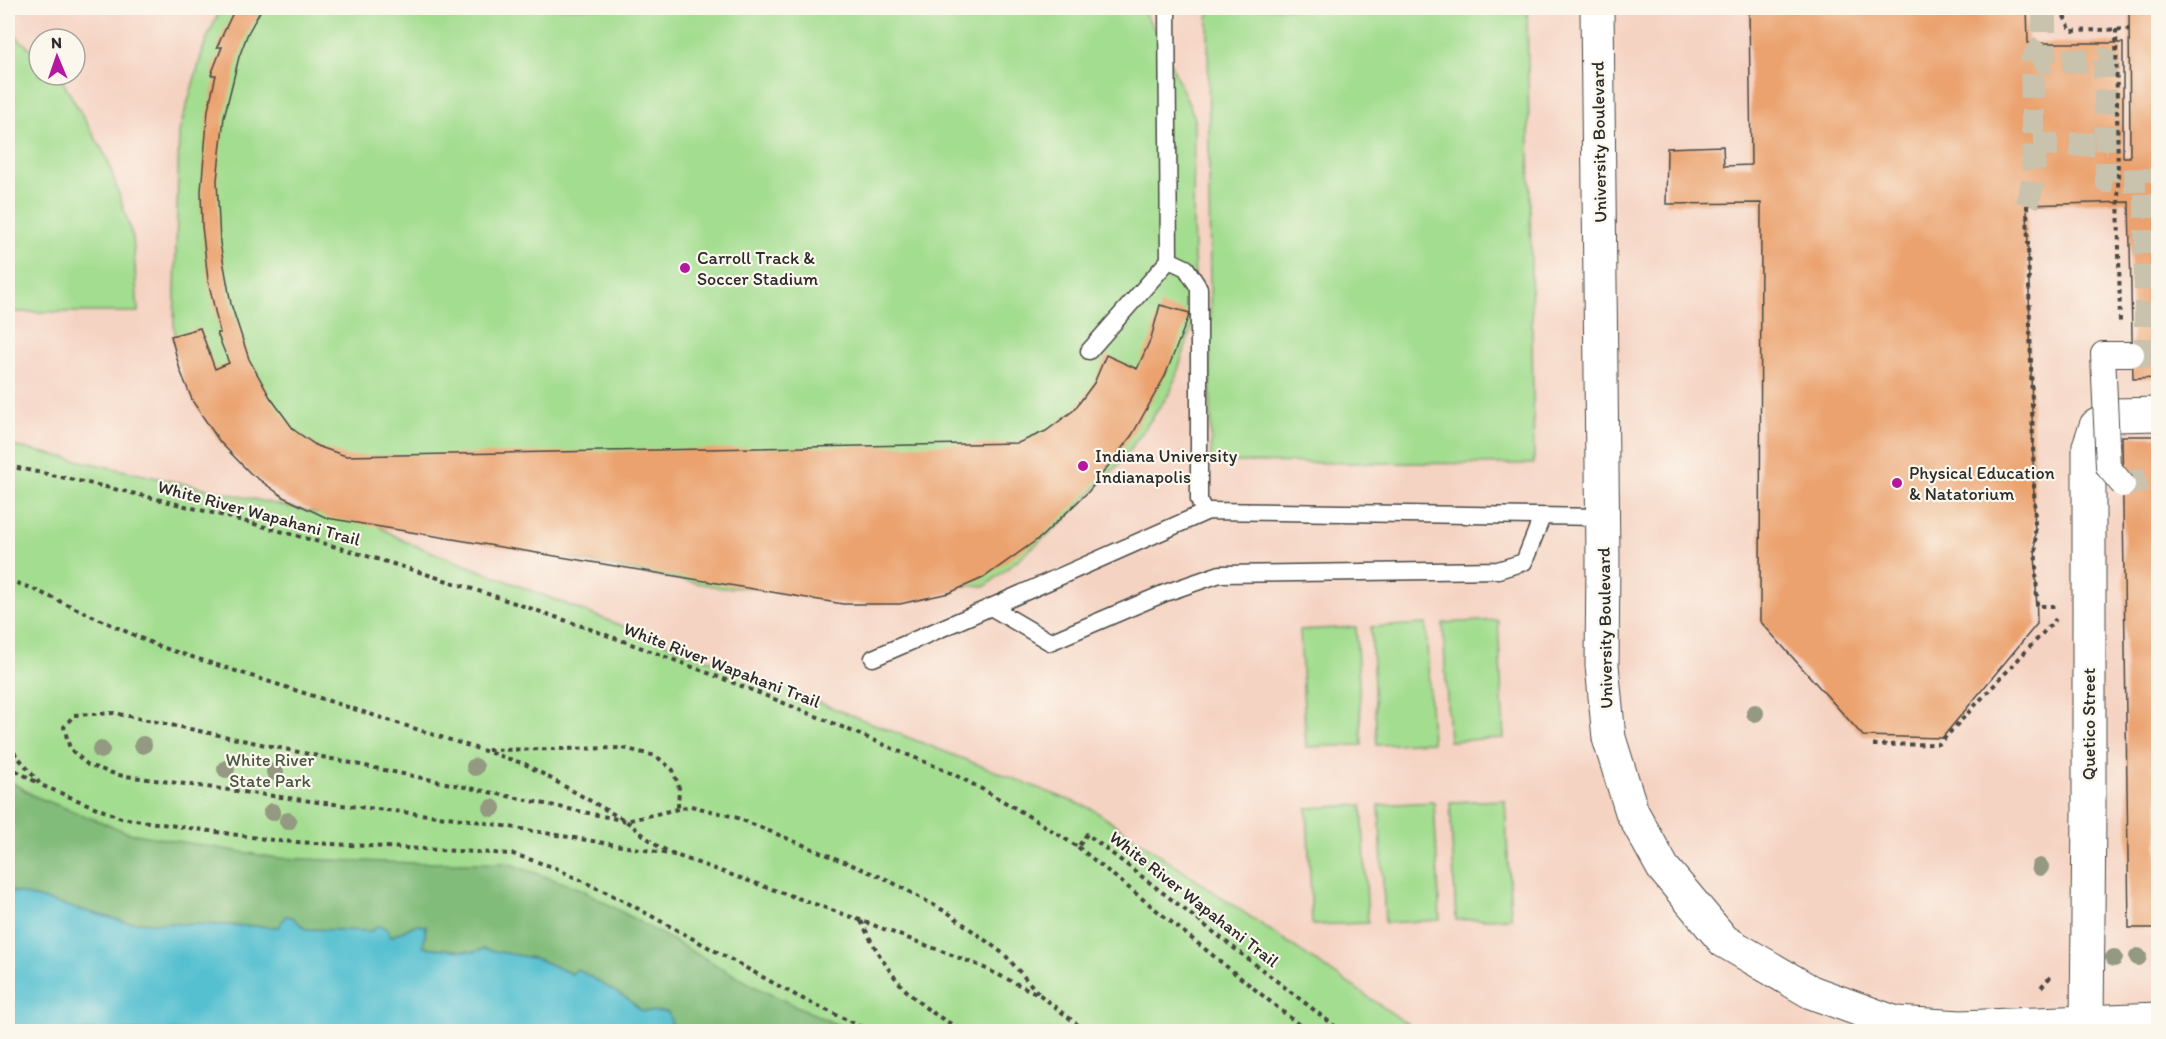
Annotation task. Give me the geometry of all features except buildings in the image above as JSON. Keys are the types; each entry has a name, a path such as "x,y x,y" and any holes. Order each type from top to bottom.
{"street":[{"name":"University Boulevard","path":"1597,8 1602,665 1609,738 1632,812 1664,868 1724,941 1811,992 1896,1023 1961,1029 2158,1019"},
{"path":"2122,484 2108,466 2103,354 2132,354"},
{"name":"Quetico Street","path":"2087,1023 2090,777 2089,446 2096,426 2115,415 2158,414"}],"lane":[{"path":"1089,351 1169,260 1167,8"},
{"path":"1169,260 1186,268 1199,288 1199,500 1204,512"},
{"path":"873,658 1208,510 1602,518"},
{"path":"991,607 1050,642 1165,593 1220,574 1498,570 1524,562 1542,517"}],"path":[{"path":"2061,8 2071,31 2129,29"},
{"path":"2116,29 2120,331"},
{"path":"2027,205 2037,606"},
{"name":"White River Wapahani Trail","path":"8,466 81,481 260,526 518,604 669,658 817,715 959,777 1078,847 1087,834 1336,1027 1346,1032"},
{"path":"8,580 31,588 158,646 525,764 626,821 656,845 675,855 860,920 978,965 1040,995"},
{"path":"1873,746 1939,744 2061,614"},
{"path":"675,855 463,819 118,775 88,765 70,749 64,727 74,715 114,713 626,821 691,806 735,817 886,879 950,914 1005,955 1040,995 1087,1032"},
{"path":"8,745 41,785"},
{"path":"484,750 623,748 656,756 673,770 679,788 678,808"},
{"path":"8,766 41,785 121,818 279,841 513,855 553,867 624,901 799,997 872,1032"},
{"path":"1078,847 1308,1032"},
{"path":"860,920 881,960 910,997 950,1024 967,1032"}],"shaded area":[{"name":"Indiana University Indianapolis","path":"8,8 2158,8 2158,1031 837,1031 8,858"}],"green space":[{"name":"White River State Park","path":"221,8 1141,8 1158,35 1194,116 1193,220 1196,315 1171,391 1122,461 1063,522 986,586 723,588 431,532 378,526 404,541 1092,809 1418,1031 8,1032 8,445 339,518 185,379 174,328 179,132 205,43"},
{"path":"1208,8 1527,8 1534,464 1211,462"},
{"path":"8,29 27,46 27,87 66,87 107,158 133,238 138,312 8,312"},
{"path":"1498,620 1504,738 1449,741 1443,623"},
{"path":"1426,624 1432,742 1377,745 1371,627"},
{"path":"1356,627 1362,745 1306,747 1300,630"},
{"path":"8,780 34,796 129,833 277,858 415,863 507,863 581,889 759,989 851,1031 693,1032 691,1029 674,1031 668,1013 642,1011 628,999 538,959 483,949 474,952 423,947 426,927 415,925 391,937 372,931 305,929 292,917 279,927 126,922 8,890"},
{"path":"1505,800 1511,918 1456,920 1450,802"},
{"path":"1434,802 1440,920 1385,923 1379,805"},
{"path":"1362,805 1368,923 1312,925 1307,808"}],"water":[{"path":"8,890 126,922 279,927 285,916 292,917 306,929 372,931 377,926 386,928 391,937 415,925 426,926 423,947 474,952 483,949 538,959 572,974 577,969 628,999 642,1011 668,1012 674,1031 8,1031"}],"tunnel":[{"path":"2044,8 2044,61 2105,60 2107,181 2146,180 2146,356 2132,354"},
{"path":"2027,205 2034,178 2032,61 2044,44"},
{"path":"2034,145 2107,144"},
{"path":"2123,485 2158,476"}],"place":[{"name":"Carroll Track & Soccer Stadium","path":"685,268"},
{"name":"Indiana University Indianapolis","path":"1083,466"},
{"name":"Physical Education & Natatorium","path":"1897,483"}]}
